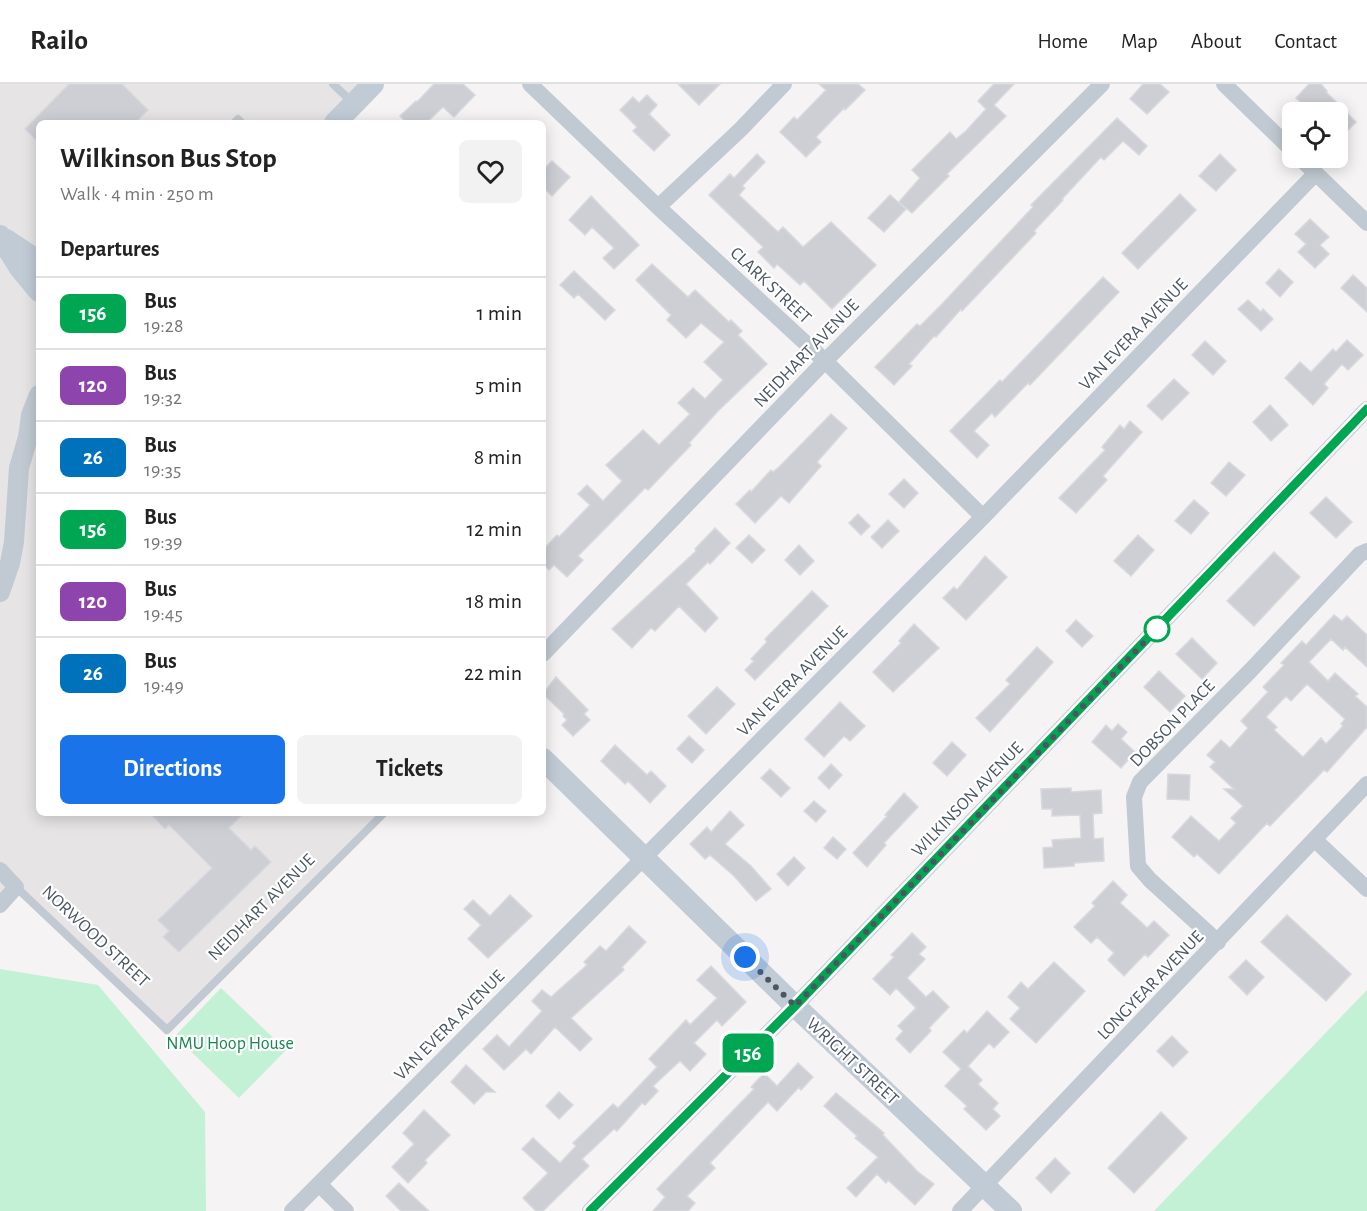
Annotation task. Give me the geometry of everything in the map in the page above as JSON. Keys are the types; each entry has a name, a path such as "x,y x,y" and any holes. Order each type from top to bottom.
{"main road":[{"path":"338,120 373,84"},
{"path":"1,237 36,260"},
{"path":"1,237 20,268 36,287"},
{"name":"WRIGHT STREET","path":"546,762 795,1006 1011,1211"}],"street":[{"name":"CLARK STREET","path":"530,84 658,207 825,361 983,517"},
{"path":"658,207 741,129 784,84"},
{"name":"NEIDHART AVENUE","path":"546,651 825,361 1102,84"},
{"path":"1224,84 1282,140"},
{"path":"1311,168 1367,223"},
{"name":"VAN EVERA AVENUE","path":"292,1211 983,517 1316,173"},
{"path":"0,592 10,563 19,468 33,431 31,415 36,402"},
{"name":"WILKINSON AVENUE","path":"590,1211 795,1006 1367,409"},
{"name":"DOBSON PLACE","path":"1218,942 1150,880 1138,866 1134,797 1140,782 1250,671 1360,554 1367,551"},
{"name":"LONGYEAR AVENUE","path":"960,1211 1367,784"},
{"path":"1315,840 1367,889"},
{"name":"NORWOOD STREET","path":"0,870 16,888"},
{"path":"0,905 16,888"},
{"path":"319,1184 346,1211"}],"lane":[{"path":"333,84 354,104"},
{"name":"NEIDHART AVENUE","path":"167,1030 381,816"},
{"name":"NORWOOD STREET","path":"16,888 167,1030"}],"shaded area":[{"path":"0,84 377,84 342,120 36,120 36,816 380,816 166,1035 16,888 0,905"}],"green space":[{"path":"0,969 98,985 205,1112 206,1211 0,1211"},
{"name":"NMU Hoop House","path":"221,988 286,1050 239,1098 175,1036"},
{"path":"1367,990 1367,1211 1154,1211"}],"building":[{"path":"69,84 122,84 148,110 138,120 36,120 36,140 25,129"},
{"path":"434,84 463,84 475,95 454,117 443,107 429,120 404,120 400,116"},
{"path":"678,84 720,84 699,105"},
{"path":"819,84 858,84 865,90 816,137 821,142 806,157 780,132 794,117 797,120 826,90"},
{"path":"994,84 1014,84 994,105 1006,116 947,174 949,176 912,213 899,202 920,178 912,170 950,132 956,139 966,131 986,109 978,101"},
{"path":"1143,84 1160,84 1169,92 1147,114 1130,99"},
{"path":"1309,84 1321,84 1336,102 1300,102 1296,98"},
{"path":"647,95 657,105 649,114 670,135 654,151 633,131 637,127 620,110 633,97 639,103"},
{"path":"1348,114 1356,122 1348,130"},
{"path":"1117,118 1147,146 1139,155 1123,141 1104,160 1101,157 1034,231 1036,233 962,311 961,309 936,337 934,336 909,364 912,366 894,385 875,367 917,324 920,326 942,304 1033,207 1031,205"},
{"path":"757,154 765,162 742,186 745,188 739,195 778,232 783,227 803,247 831,222 876,265 832,309 804,281 800,285 777,264 774,268 758,252 763,247 709,195 730,174 734,178"},
{"path":"1220,154 1236,170 1216,191 1199,176"},
{"path":"552,161 570,177 552,196 546,190 546,167"},
{"path":"1180,194 1196,210 1138,269 1122,253"},
{"path":"890,195 906,209 884,232 868,218"},
{"path":"591,196 639,245 614,269 603,258 614,248 592,227 585,235 569,220"},
{"path":"1310,219 1329,237 1320,245 1329,254 1315,268 1298,252 1306,244 1295,234"},
{"path":"652,264 688,297 695,290 742,331 738,335 767,364 718,411 689,443 691,445 648,490 645,488 578,556 583,560 567,577 554,565 549,570 546,567 546,547 557,535 559,537 590,505 578,494 587,485 603,501 622,481 606,465 643,430 659,445 690,414 678,403 693,388 705,399 723,380 704,362 724,342 701,323 686,338 667,320 671,315 636,280"},
{"path":"1279,269 1293,282 1280,297 1266,283"},
{"path":"574,271 615,310 605,320 578,294 574,298 560,285"},
{"path":"1353,275 1367,288 1367,312 1341,288"},
{"path":"1103,277 1119,292 1030,385 1028,383 995,417 992,413 974,431 989,445 977,458 950,431 1000,380 1002,382"},
{"path":"1248,300 1261,312 1263,309 1273,319 1261,331 1238,309"},
{"path":"1347,340 1363,355 1348,370 1342,364 1324,384 1328,388 1313,405 1285,378 1300,362 1311,372 1333,349 1336,352"},
{"path":"1205,341 1226,361 1213,375 1192,355"},
{"path":"1174,379 1189,393 1162,420 1147,406"},
{"path":"1270,405 1288,425 1271,441 1253,422"},
{"path":"831,414 847,428 817,462 821,466 789,503 781,496 755,523 736,504 750,490 751,492 771,470 773,472 780,466"},
{"path":"1130,421 1142,432 1103,476 1107,480 1076,513 1059,498 1105,450 1102,447 1120,425 1124,429"},
{"path":"1229,462 1245,475 1226,496 1211,483"},
{"path":"904,479 918,493 904,508 889,494"},
{"path":"1326,497 1352,522 1336,538 1310,513"},
{"path":"1194,500 1209,513 1191,534 1175,521"},
{"path":"858,514 870,526 861,535 849,523"},
{"path":"888,520 899,531 882,548 871,537"},
{"path":"715,528 730,543 686,584 718,618 705,632 679,606 655,631 651,628 632,648 612,629 696,551 695,549"},
{"path":"749,535 765,550 752,563 736,548"},
{"path":"1138,535 1154,550 1131,576 1114,561"},
{"path":"799,545 814,561 800,575 785,560"},
{"path":"1274,552 1300,577 1254,626 1227,601"},
{"path":"985,556 1007,577 966,620 943,598 954,587 957,590"},
{"path":"812,591 828,606 755,680 745,670 754,661 751,659 767,642 765,639"},
{"path":"1334,615 1342,621 1347,616 1367,635 1367,667 1345,647 1343,650 1331,639 1309,662 1328,681 1335,673 1358,694 1355,696 1367,707 1367,727 1327,772 1324,770 1270,826 1267,823 1219,874 1197,854 1194,857 1172,837 1191,816 1219,841 1236,823 1231,818 1243,806 1224,789 1234,789 1210,767 1215,762 1207,755 1221,740 1230,748 1248,728 1241,721 1268,692 1263,687 1302,641 1306,645","holes":["1307,684 1345,719 1341,724 1343,726 1326,744 1321,738 1303,757 1274,730 1277,727 1266,717 1286,696 1291,701"]},
{"path":"1076,620 1093,636 1082,647 1066,631"},
{"path":"914,624 939,648 893,692 873,672 901,643 899,641"},
{"path":"1192,638 1217,663 1202,679 1176,654"},
{"path":"1037,647 1053,662 990,732 976,718 1010,684 1006,680"},
{"path":"1159,671 1185,696 1170,712 1144,687"},
{"path":"556,677 588,710 584,714 590,720 573,736 562,725 567,720 564,714 546,697 546,690"},
{"path":"717,687 735,704 706,734 688,716"},
{"path":"840,702 865,726 850,741 844,736 824,757 805,739"},
{"path":"1118,724 1127,732 1121,739 1135,752 1121,768 1092,742 1106,725 1112,731"},
{"path":"689,736 704,750 692,763 677,749"},
{"path":"952,742 966,755 947,776 933,763"},
{"path":"615,745 647,775 651,771 666,786 650,803 628,781 625,784 601,761"},
{"path":"831,764 842,775 829,789 818,778"},
{"path":"770,769 790,788 781,797 761,778"},
{"path":"1168,774 1190,775 1189,800 1167,799"},
{"path":"1071,788 1071,792 1101,790 1102,813 1093,814 1094,839 1103,838 1104,861 1044,868 1043,848 1053,847 1052,840 1081,838 1080,815 1052,816 1052,809 1042,809 1041,789"},
{"path":"904,793 918,807 884,843 886,845 867,867 853,853 887,816 885,815"},
{"path":"814,801 826,811 816,822 804,811"},
{"path":"730,811 744,825 725,844 751,866 771,889 756,901 734,876 710,855 705,859 690,844 707,827 711,832"},
{"path":"153,816 241,816 229,828 251,850 255,846 271,862 179,952 163,937 169,931 158,920 212,868 169,825 165,829"},
{"path":"833,837 846,849 837,859 824,848"},
{"path":"794,857 805,868 788,886 777,874"},
{"path":"1113,881 1127,895 1120,903 1147,928 1154,921 1169,935 1148,957 1145,954 1124,976 1108,960 1114,953 1097,937 1091,943 1074,927 1095,906 1092,903"},
{"path":"510,895 532,916 488,958 468,939 481,925 464,909 473,900 490,916"},
{"path":"1287,915 1351,974 1326,1001 1261,942"},
{"path":"629,926 646,942 622,967 624,970 571,1018 592,1039 580,1051 555,1027 531,1054 526,1049 504,1070 483,1049 497,1035 509,1047 542,1011 532,1001 542,990 551,997 587,965 584,962 600,946 606,951"},
{"path":"912,933 926,947 919,954 925,959 907,978 926,997 933,991 949,1007 910,1053 896,1039 903,1031 898,1026 916,1008 896,988 890,995 873,979"},
{"path":"1246,960 1264,977 1247,995 1229,977"},
{"path":"1054,962 1085,991 1036,1043 1010,1019 1020,1008 1008,997 1021,982 1028,989"},
{"path":"711,966 746,1002 722,1026 717,1020 694,1043 706,1054 690,1071 680,1061 653,1086 658,1091 645,1105 642,1103 617,1131 614,1129 582,1159 589,1166 543,1211 536,1211 523,1198 548,1173 522,1149 533,1138 560,1163 576,1146 573,1143 613,1104 618,1108 657,1067 649,1059 686,1020 690,1025 717,998 697,980"},
{"path":"987,1011 1009,1032 994,1048 989,1043 968,1066 982,1080 978,1084 998,1103 993,1109 1000,1116 986,1130 964,1109 967,1106 945,1086 961,1069 943,1052 964,1030 967,1033"},
{"path":"1172,1036 1188,1052 1173,1067 1157,1051"},
{"path":"798,1063 813,1077 801,1090 799,1087 777,1111 768,1102 710,1163 715,1168 687,1196 695,1203 688,1211 653,1211 665,1197 657,1189 754,1089 751,1087 764,1073 777,1086"},
{"path":"466,1065 495,1092 486,1092 474,1104 451,1082"},
{"path":"559,1092 573,1105 559,1119 546,1106"},
{"path":"836,1093 884,1133 883,1135 918,1172 934,1184 915,1205 888,1180 886,1183 877,1174 856,1197 847,1188 878,1157 855,1138 857,1136 824,1106"},
{"path":"424,1110 450,1135 425,1160 427,1163 408,1183 392,1167 414,1144 403,1133"},
{"path":"1161,1112 1187,1138 1134,1193 1108,1168"},
{"path":"1055,1158 1070,1173 1051,1193 1036,1178"},
{"path":"399,1183 429,1211 401,1211 386,1196"}],"bus line":[{"name":"156","path":"590,1211 795,1006 1367,409"}],"route":[{"path":"745,957 795,1006 1157,629"}]}
